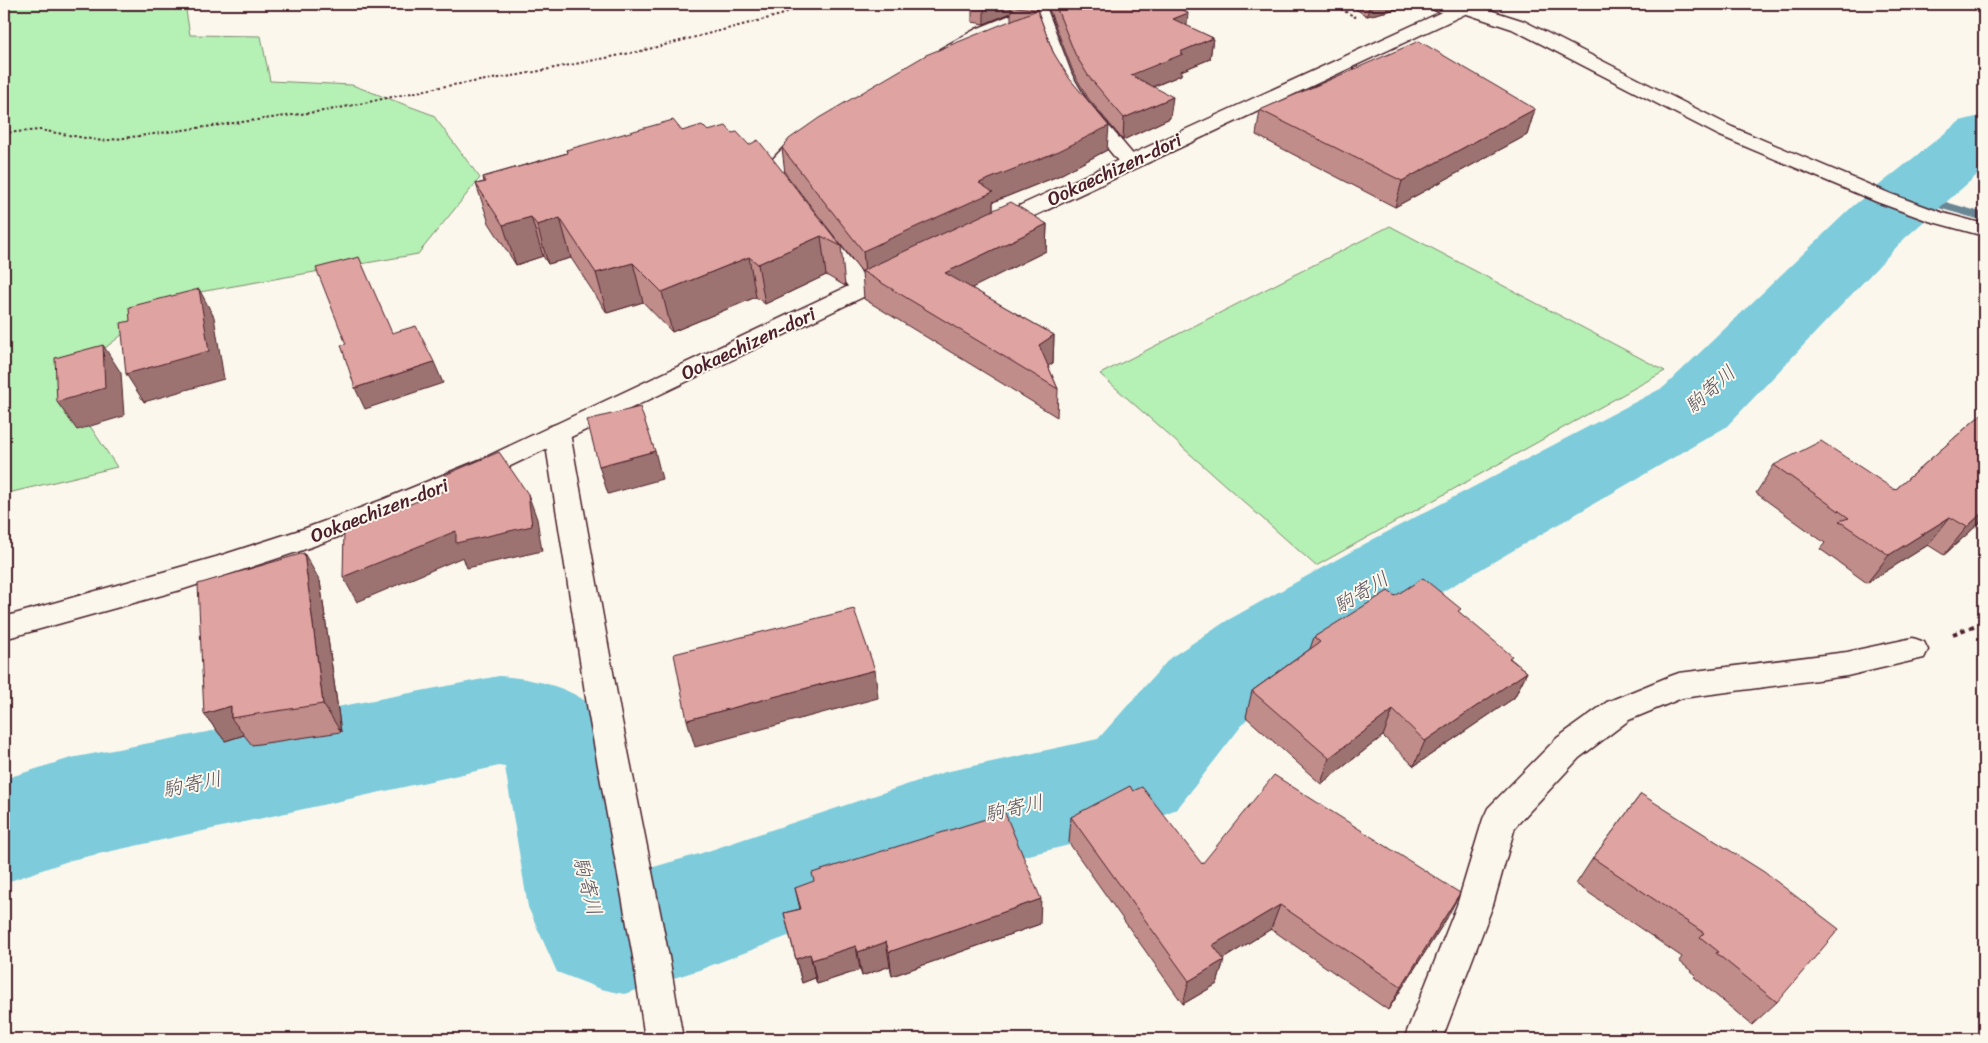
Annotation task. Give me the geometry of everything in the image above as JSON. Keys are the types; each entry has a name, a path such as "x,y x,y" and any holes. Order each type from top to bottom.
{"street":[{"path":"932,61 982,32 1038,6 1063,75 1070,88 1078,101 1129,162"},
{"path":"1456,7 1518,25 1725,130 1884,198 1910,208 1984,230"},
{"name":"Ookaechizen-dori","path":"969,238 1456,7"},
{"path":"830,125 784,158 772,173 862,289"},
{"name":"Ookaechizen-dori","path":"4,628 205,571 299,541 425,493 557,433 915,263"},
{"path":"557,433 604,711 651,957 664,1039"},
{"path":"1423,1039 1475,904 1500,819 1568,748 1618,712 1679,686 1847,664 1913,650"}],"path":[{"path":"4,133 40,130 102,141 330,110 440,87 519,75 642,51 781,15 806,4"}],"green space":[{"path":"4,4 185,4 190,35 261,36 270,81 352,85 433,115 480,178 418,254 171,297 61,382 117,467 4,494"},
{"path":"1390,226 1665,371 1316,566 1100,374"}],"building":[{"path":"1016,4 1035,4 1053,52 1069,78 1109,126 1059,151 979,183 993,192 863,251 782,148 789,139 819,118 926,55 1037,10 1011,6"},
{"path":"1055,4 1174,4 1188,13 1173,19 1213,38 1180,52 1183,54 1131,75 1173,97 1124,118 1089,77 1075,54"},
{"path":"1419,41 1535,109 1402,181 1260,110"},
{"path":"673,120 682,131 702,125 708,131 726,126 732,133 737,132 749,145 758,140 841,246 821,236 758,264 749,257 662,292 633,263 596,273 560,218 537,225 531,217 503,225 476,184 486,182 483,177 568,153 566,150"},
{"path":"1011,202 1047,224 945,273 1054,335 1039,345 1058,389 862,271"},
{"path":"359,257 392,333 416,326 434,362 355,388 341,345 346,344 316,268"},
{"path":"199,289 209,351 126,374 121,323 130,321 129,307"},
{"path":"103,345 105,388 57,402 55,358"},
{"path":"640,407 655,451 599,466 587,420"},
{"path":"1984,412 1984,511 1967,527 1950,517 1889,555 1839,521 1849,518 1774,465 1821,441 1895,490"},
{"path":"499,452 528,494 532,526 456,543 456,531 343,577 344,530 446,490 445,475"},
{"path":"304,553 323,704 231,718 231,706 204,714 198,584"},
{"path":"1423,578 1461,609 1458,611 1512,656 1509,658 1527,672 1425,741 1393,710 1329,758 1252,691 1320,642 1314,637 1388,591 1395,596"},
{"path":"854,609 875,670 687,720 674,654"},
{"path":"1274,775 1460,893 1401,987 1280,905 1213,945 1224,960 1189,981 1071,817 1130,786 1133,791 1142,787 1202,864"},
{"path":"1641,794 1764,872 1839,929 1777,1002 1716,953 1719,952 1700,937 1704,933 1593,858"},
{"path":"1005,813 1041,899 889,952 886,942 858,952 856,946 812,960 810,954 796,959 784,913 801,909 795,888 814,881 812,873"}],"waterway":[{"path":"1974,4 1984,8"},
{"name":"駒寄川","path":"4,831 71,809 499,721 524,723 538,728 557,745 590,907 601,930 624,935 699,912 945,824 1113,785 1137,775 1208,689 1265,649 1405,567 1695,407 1879,222 1984,135"},
{"path":"1911,196 1984,217"}]}
